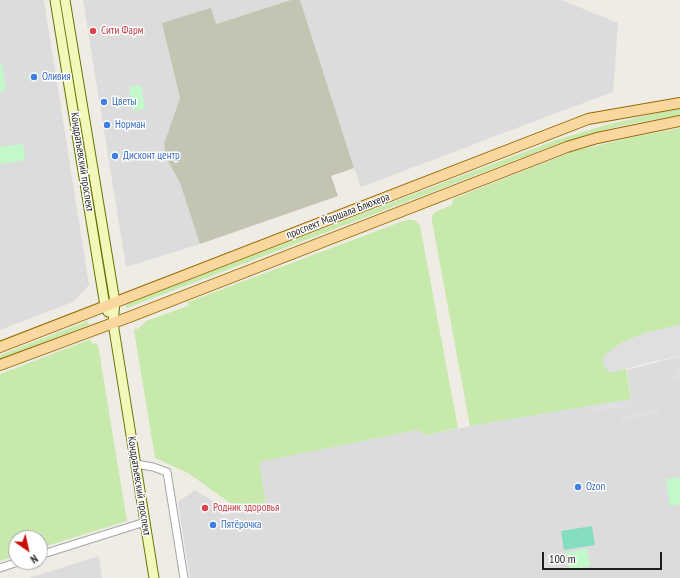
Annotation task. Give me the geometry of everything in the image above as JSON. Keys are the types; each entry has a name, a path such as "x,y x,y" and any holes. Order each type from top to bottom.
{"main road":[{"name":"Кондратьевский проспект","path":"55,0 105,306 113,323"},
{"name":"Кондратьевский проспект","path":"65,0 115,302 113,323 154,578"},
{"name":"проспект Маршала Блюхера","path":"0,347 588,119 680,103"},
{"name":"проспект Маршала Блюхера","path":"0,366 567,148 597,138 680,121"}],"street":[{"path":"136,464 153,467 167,472 184,578"},
{"path":"48,552 145,522"}],"shaded area":[{"path":"0,0 44,0 89,285 73,302 0,330"},
{"path":"83,0 291,0 216,24 211,9 163,23 180,99 164,144 166,158 180,183 200,244 126,267"},
{"path":"291,0 300,0 354,168 331,176 338,196 200,244 180,183 166,158 164,144 180,98 162,23 211,8 216,24"},
{"path":"300,0 561,0 618,23 613,92 361,187"},
{"path":"680,325 680,356 654,361 614,372 609,372 603,365 604,355 619,344 645,333"},
{"path":"680,357 680,578 190,578 178,502 195,490 226,509 266,505 258,462 417,430 427,435 470,426 631,399 627,370"},
{"path":"680,363 680,384 670,377"},
{"path":"632,400 633,406 594,412 593,406"},
{"path":"658,409 659,414 621,421 620,416"},
{"path":"99,556 102,578 29,578"}],"green space":[{"path":"0,64 2,64 6,91 0,92"},
{"path":"141,85 145,109 133,111 129,87"},
{"path":"680,109 680,115 607,129 558,144 127,308 126,307 127,303 556,140 606,125 665,111"},
{"path":"680,128 680,325 645,333 619,344 614,372 626,369 631,399 470,426 432,216 435,212 452,205 453,199 574,151"},
{"path":"23,144 25,160 0,164 0,147"},
{"path":"406,220 414,220 420,225 458,428 427,435 417,430 259,462 266,505 237,508 188,473 155,458 134,330 139,328 146,321 188,306 188,302"},
{"path":"88,321 89,325 0,359 0,355"},
{"path":"91,339 92,344 96,343 98,345 127,521 48,546 48,530 8,530 8,558 0,561 0,374"},
{"path":"680,477 680,504 670,506 666,479"},
{"path":"592,526 595,545 564,550 561,531"},
{"path":"587,549 590,566 569,570 566,553"}],"place":[{"name":"Сити Фарм","path":"93,31"},
{"name":"Оливия","path":"34,77"},
{"name":"Цветы","path":"104,102"},
{"name":"Норман","path":"107,125"},
{"name":"Дисконт центр","path":"115,156"},
{"name":"Ozon","path":"578,487"},
{"name":"Родник здоровья","path":"205,508"},
{"name":"Пятёрочка","path":"213,525"}]}
